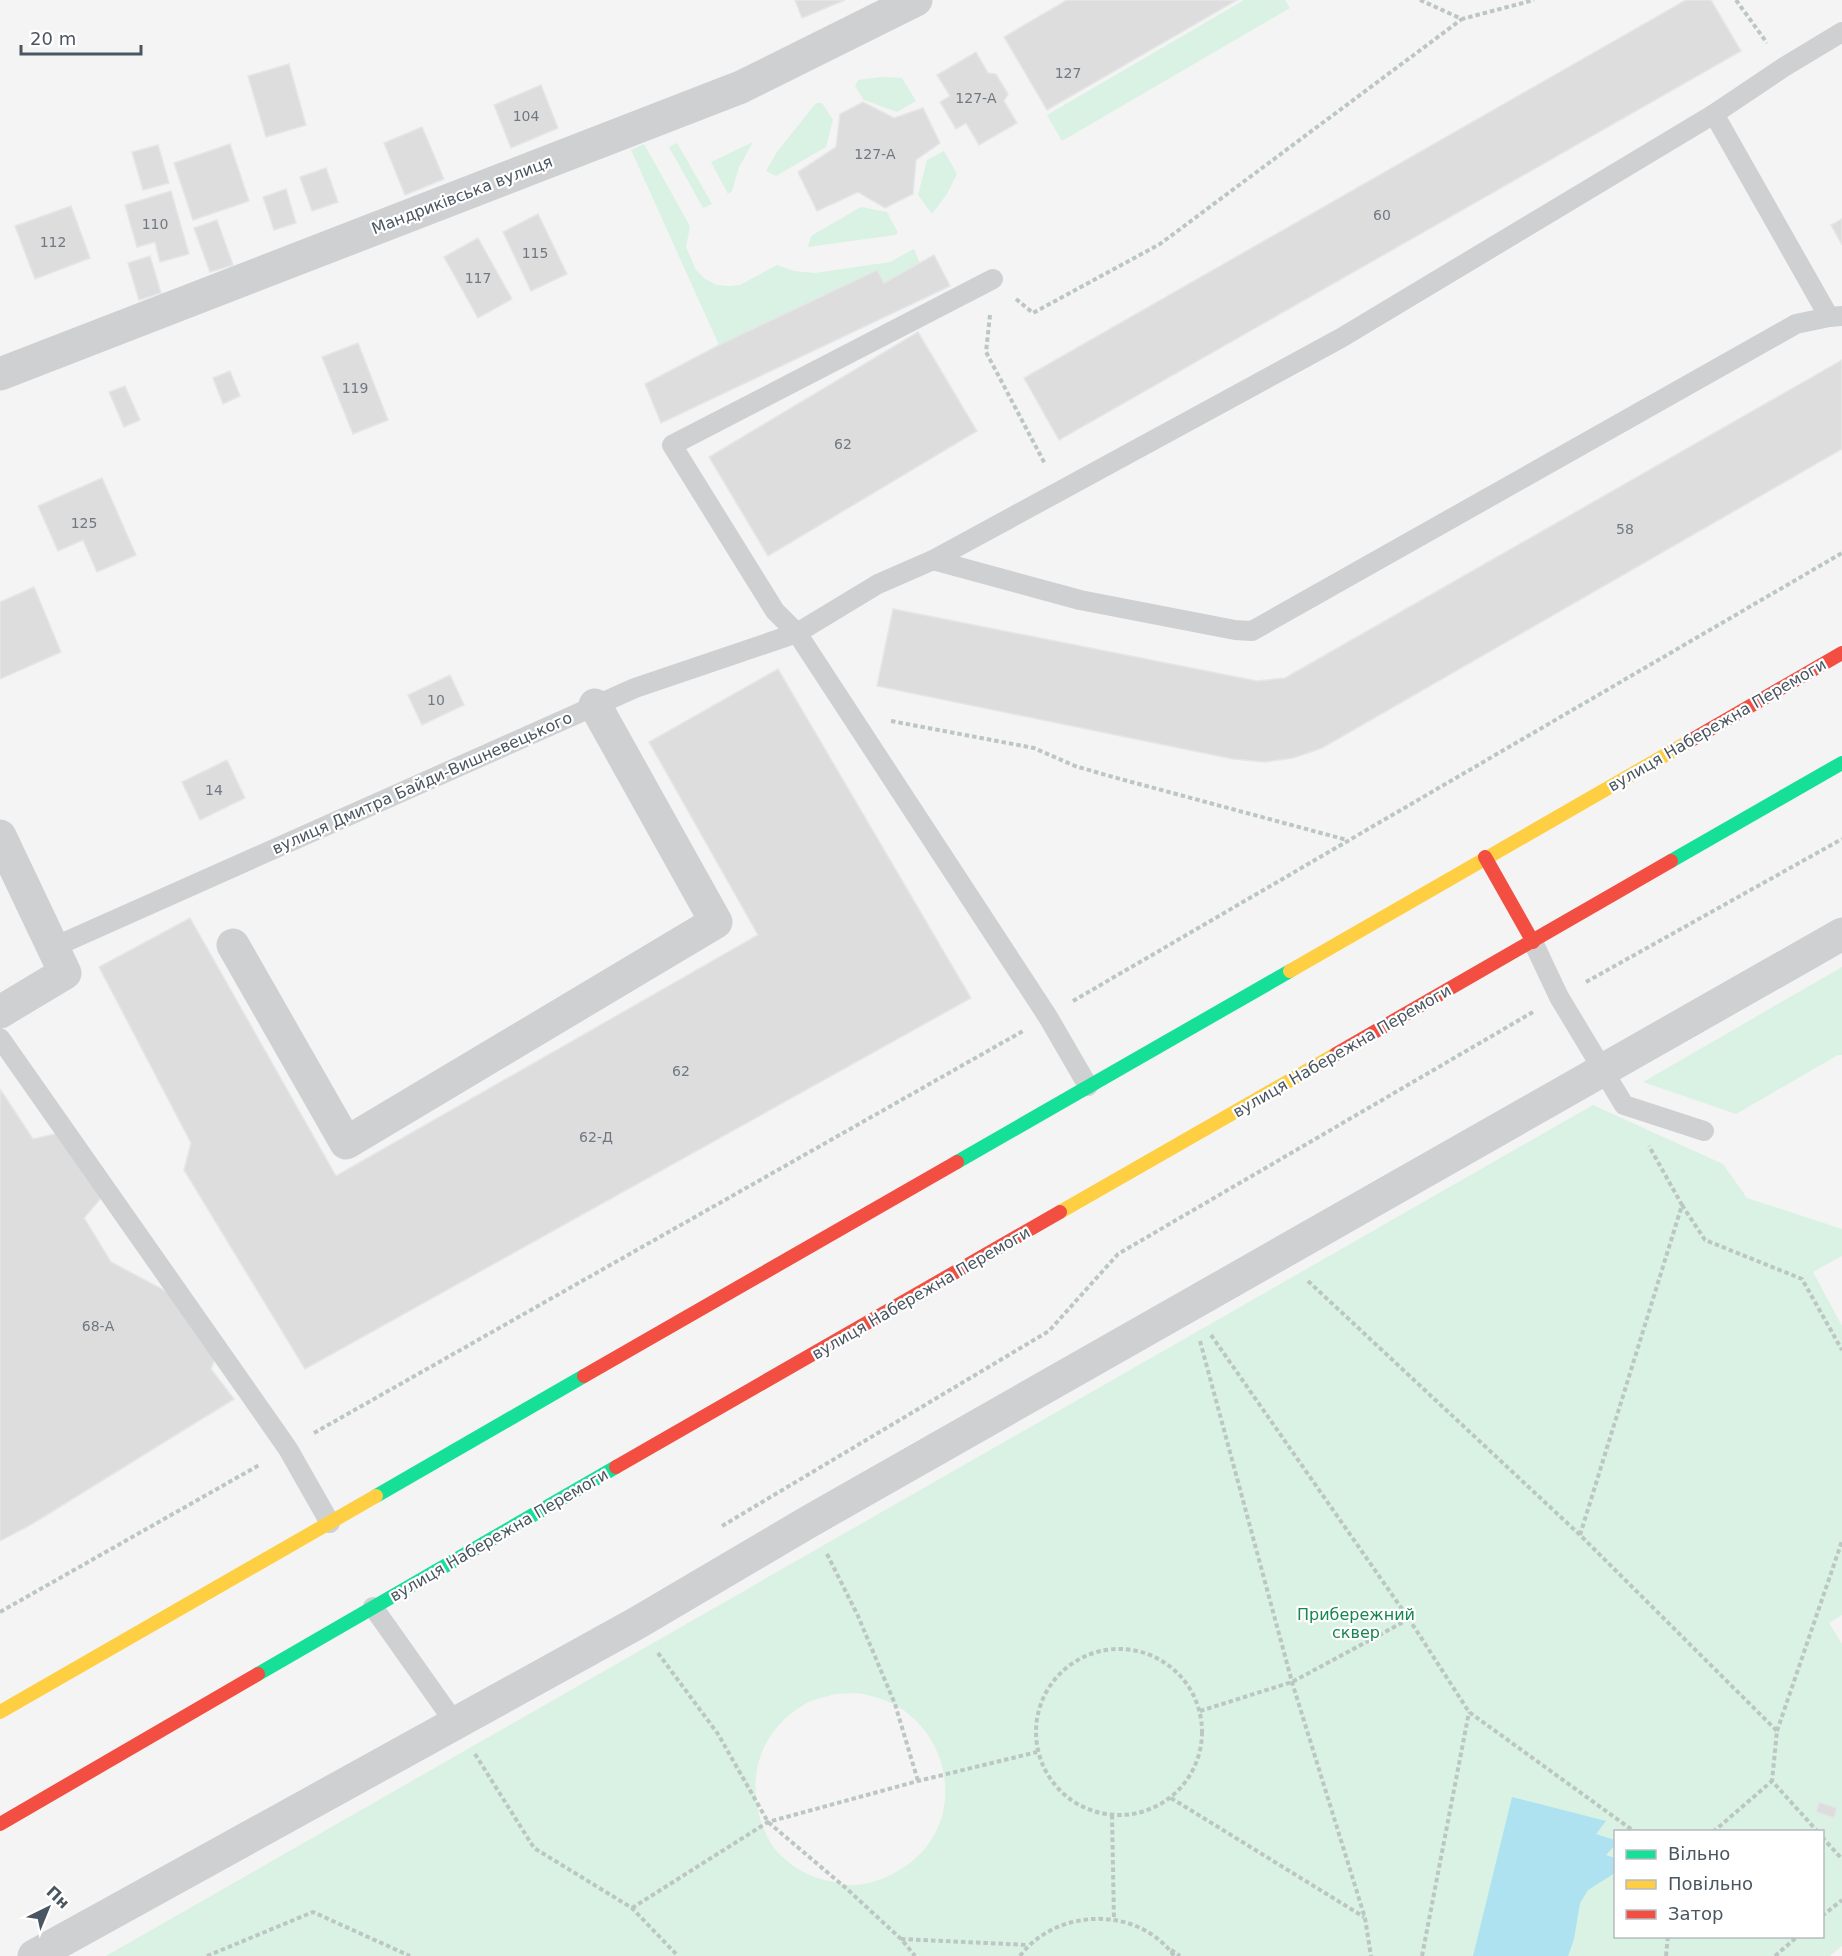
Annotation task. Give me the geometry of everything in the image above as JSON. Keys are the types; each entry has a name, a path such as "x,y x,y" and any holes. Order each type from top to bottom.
{"main road":[{"name":"вулиця Набережна Перемоги","path":"0,1712 1842,653"},
{"name":"вулиця Набережна Перемоги","path":"0,1824 373,1607 1842,763"},
{"path":"1485,857 1533,942"}],"street":[{"name":"Мандриківська вулиця","path":"0,374 741,87 916,0"},
{"path":"233,945 346,1143 716,922 595,705"},
{"path":"0,836 65,973 0,1012"},
{"path":"34,1956 637,1623 810,1521 1842,934"}],"lane":[{"name":"вулиця Дмитра Байди-Вишневецького","path":"54,947 635,688 796,633 878,584 933,560 1341,338 1714,114 1784,67 1842,32"},
{"path":"933,560 1080,600 1235,630 1252,631 1796,324 1835,317 1714,114"},
{"path":"993,279 672,445 775,611 796,633 852,715 1048,1017 1088,1086"},
{"path":"1533,942 1559,997 1624,1104 1704,1131"},
{"path":"0,1038 288,1449 330,1523"},
{"path":"373,1607 455,1723"}],"path":[{"path":"1420,0 1462,19"},
{"path":"993,279 1033,313 1160,244 1462,19 1534,0"},
{"path":"1736,0 1784,67"},
{"path":"993,279 986,352 1059,490"},
{"path":"0,1612 1048,1017 1347,840 1842,553"},
{"path":"852,715 1034,748 1075,766 1347,840"},
{"path":"713,1532 1049,1331 1118,1254 1559,997 1842,839"},
{"path":"1624,1104 1682,1205 1705,1240 1802,1279 1842,1350"},
{"path":"1580,1535 1682,1205"},
{"path":"1280,1253 1580,1535 1777,1731"},
{"path":"1190,1305 1409,1619 1469,1712 1632,1830"},
{"path":"1190,1305 1292,1682 1365,1918 1371,1956"},
{"path":"810,1521 858,1616 895,1704 918,1781"},
{"path":"1715,1830 1772,1781 1777,1731 1842,1541"},
{"path":"1200,1711 1292,1682 1409,1619"},
{"path":"637,1623 718,1734 768,1822 847,1888 901,1939 915,1956"},
{"path":"1112,1648 1142,1651 1168,1663 1188,1684 1200,1711 1203,1735 1198,1759 1187,1780 1171,1798 1153,1808 1132,1815 1112,1815 1086,1809 1064,1796 1047,1776 1037,1752 1035,1723 1043,1695 1060,1671 1084,1655 1103,1650 1112,1648"},
{"path":"1422,1956 1469,1712"},
{"path":"455,1723 534,1848 632,1908 678,1956"},
{"path":"632,1908 768,1822 918,1781 1037,1752"},
{"path":"1772,1781 1816,1830"},
{"path":"1171,1798 1365,1918"},
{"path":"1112,1815 1114,1919"},
{"path":"1824,1839 1842,1859"},
{"path":"1824,1914 1842,1900"},
{"path":"207,1956 313,1912 410,1956"},
{"path":"1020,1956 1028,1945 1054,1927 1083,1918 1114,1919 1143,1929 1180,1956"},
{"path":"1666,1956 1668,1938"},
{"path":"1775,1956 1796,1938"},
{"path":"901,1939 1028,1945"},
{"path":"1168,1948 1174,1956"}],"green space":[{"path":"1244,0 1285,0 1290,8 1062,141 1047,115"},
{"path":"881,77 902,78 916,101 897,112 864,100 855,86 858,80"},
{"path":"816,103 822,103 833,120 826,147 776,176 766,171 777,152"},
{"path":"753,142 739,167 732,191 728,194 711,162"},
{"path":"677,143 712,204 703,208 669,147"},
{"path":"644,144 690,226 686,247 696,270 705,279 717,285 740,285 777,265 794,271 815,273 890,262 914,249 920,263 884,283 876,270 719,345 631,150"},
{"path":"944,151 957,174 947,194 932,214 918,195 927,160"},
{"path":"861,207 887,212 898,233 808,247 811,236"},
{"path":"1842,967 1842,1055 1838,1055 1736,1114 1643,1082"},
{"name":"Прибережний сквер","path":"1593,1105 1723,1164 1747,1198 1842,1229 1842,1256 1813,1272 1842,1326 1842,1615 1829,1623 1842,1644 1842,1946 1830,1956 106,1956","holes":["855,1693 896,1706 919,1723 935,1747 944,1773 945,1800 938,1827 923,1852 898,1871 881,1879 864,1884 848,1885 811,1876 794,1866 779,1853 768,1838 760,1819 756,1800 756,1781 758,1763 765,1746 788,1716 816,1699 835,1694"]}],"water":[{"path":"1512,1797 1606,1821 1596,1834 1614,1840 1614,1846 1606,1855 1614,1858 1614,1874 1588,1890 1580,1903 1574,1939 1568,1956 1473,1956"}],"building":[{"path":"795,0 845,0 802,18"},
{"path":"1067,0 1237,0 1047,110 1004,37"},
{"path":"1686,0 1711,0 1741,51 1059,440 1024,378"},
{"path":"976,52 988,73 996,74 1008,94 1004,101 1017,123 979,145 966,123 956,129 940,102 950,96 937,75"},
{"path":"289,64 306,125 266,137 248,76"},
{"path":"541,85 558,128 511,148 494,105"},
{"path":"863,102 894,118 923,108 940,143 916,160 913,194 885,208 858,192 817,211 798,172 836,147 840,114"},
{"path":"422,127 444,179 405,195 384,143"},
{"path":"230,144 249,201 193,220 174,163"},
{"path":"158,145 169,183 143,190 132,152"},
{"path":"326,168 338,202 312,211 300,177"},
{"path":"286,189 296,223 274,230 263,197"},
{"path":"171,191 189,254 160,262 155,242 137,247 125,205"},
{"path":"71,206 90,258 35,279 15,226"},
{"path":"538,214 567,274 531,291 503,232"},
{"path":"1842,219 1842,245 1831,225"},
{"path":"217,220 233,265 210,272 194,228"},
{"path":"478,238 512,299 478,318 444,257"},
{"path":"934,255 950,286 661,423 645,384 719,345 877,270 884,283"},
{"path":"150,256 161,293 139,300 128,263"},
{"path":"918,332 977,431 768,556 709,457"},
{"path":"358,343 388,420 353,434 322,357"},
{"path":"1842,360 1842,449 1322,748 1293,758 1265,762 1233,759 877,686 893,609 1257,681 1285,678"},
{"path":"230,371 240,396 223,404 213,378"},
{"path":"125,386 140,420 124,427 109,392"},
{"path":"102,478 136,555 97,572 83,540 58,551 38,506"},
{"path":"34,587 61,652 0,679 0,602"},
{"path":"778,669 971,998 305,1369 184,1170 191,1143 99,967 190,918 336,1176 758,935 649,742"},
{"path":"450,675 464,705 422,725 408,695"},
{"path":"227,760 245,798 200,820 182,782"},
{"path":"0,1089 33,1139 59,1133 102,1197 84,1218 111,1262 175,1296 216,1356 211,1369 234,1399 32,1524 0,1541"},
{"path":"1819,1802 1837,1808 1834,1818 1816,1812"}],"traffic: fast":[{"path":"1671,861 1842,763"},
{"path":"957,1162 1290,971"},
{"path":"376,1496 584,1376"},
{"path":"258,1674 616,1467"}],"traffic: slow":[{"path":"1290,971 1688,742"},
{"path":"1060,1212 1336,1054"},
{"path":"0,1712 376,1496"}],"traffic: jam":[{"path":"1688,742 1842,653"},
{"path":"1485,857 1533,942"},
{"path":"1336,1054 1671,861"},
{"path":"584,1376 957,1162"},
{"path":"616,1467 1060,1212"},
{"path":"0,1824 258,1674"}]}
